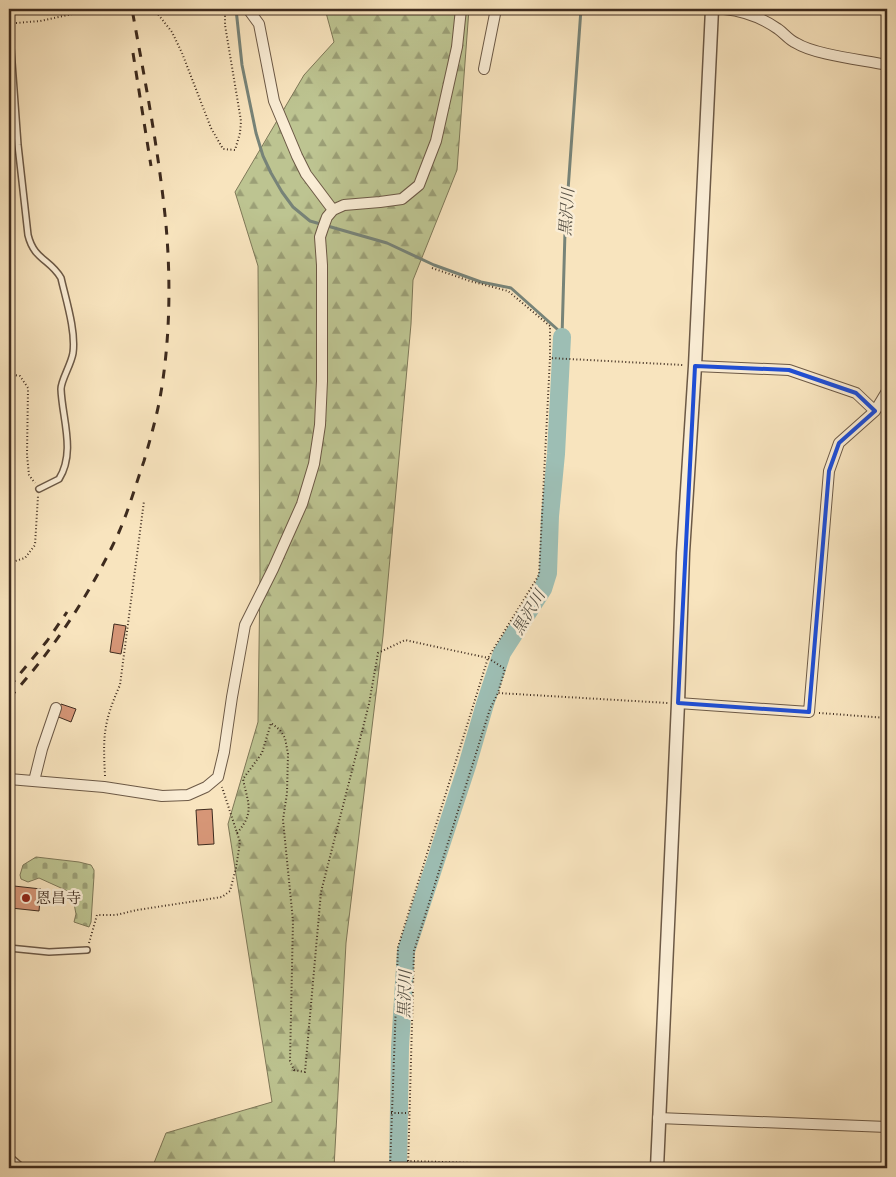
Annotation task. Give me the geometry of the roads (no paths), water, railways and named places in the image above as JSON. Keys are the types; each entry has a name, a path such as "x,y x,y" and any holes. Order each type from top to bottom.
{"street":[{"path":"248,9 259,24 274,101 297,156 306,174 334,210"},
{"path":"9,779 104,788 162,796 188,795 206,787 218,777 224,752 245,625 302,504 314,464 320,425 322,381 322,265 320,237 327,217 334,210 344,205 402,199 419,185 436,141 457,47 461,9"},
{"path":"484,69 496,9"},
{"path":"656,1168 678,703 683,553 695,366 712,9"},
{"path":"724,9 754,14 779,29 796,43 806,47 826,53 887,65"},
{"path":"695,366 789,370 856,393 874,411"},
{"path":"678,703 809,712 829,471 839,443 874,411 887,391"},
{"path":"34,781 42,749 56,708"},
{"path":"658,1118 887,1127"}],"lane":[{"path":"9,22 18,145 30,245 36,254 56,269 61,278 74,343 70,366 61,387 68,447 66,464 59,479 39,489"},
{"path":"9,948 49,952 87,950"},
{"path":"9,1156 23,1168"}],"waterway":[{"path":"236,9 242,65 256,133 263,156 271,173 293,207 310,221 387,243 434,265 481,282 511,288 557,329 562,337"},
{"name":"黒沢川","path":"562,337 565,232 581,9"},
{"name":"黒沢川","path":"398,1168 400,1047 406,951 502,653 543,589 548,573 562,337"}],"railway":[{"path":"9,698 41,661 70,620 97,576 123,523 144,461 160,398 168,334 168,247 156,144 132,9"},
{"path":"133,53 151,166"},
{"path":"9,687 47,641 67,612"}],"place":[{"name":"恩昌寺","path":"26,898"}]}
